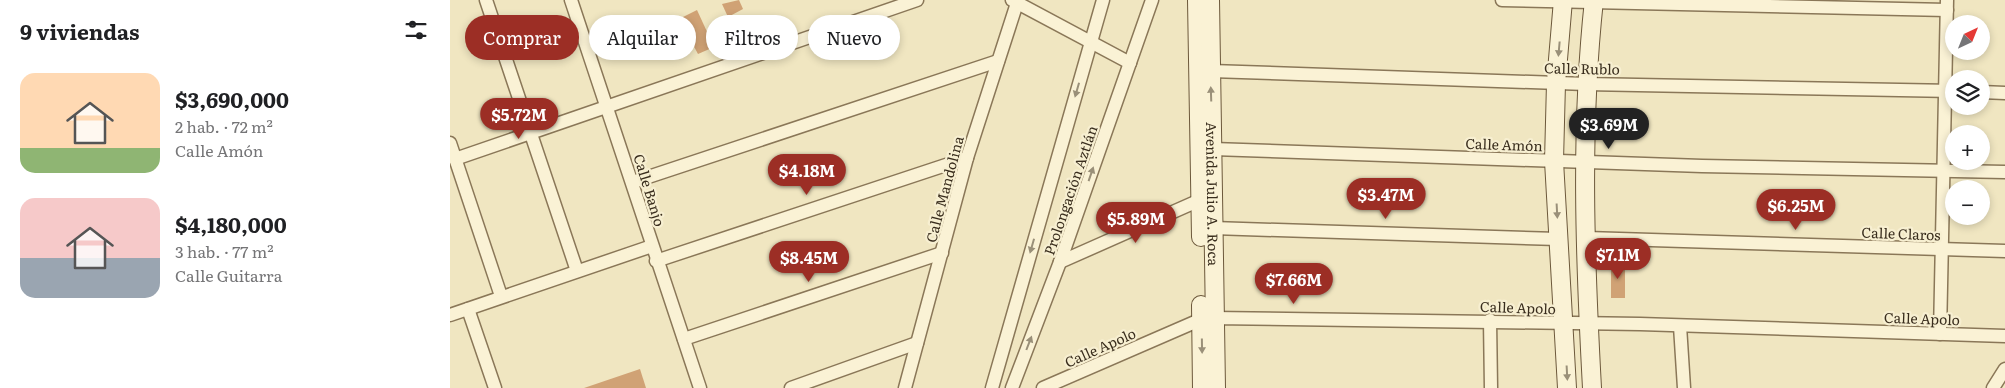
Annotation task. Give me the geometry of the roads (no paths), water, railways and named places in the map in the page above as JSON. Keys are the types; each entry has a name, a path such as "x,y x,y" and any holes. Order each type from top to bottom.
{"street":[{"path":"486,0 577,271"},
{"name":"Calle Banjo","path":"571,0 633,182 656,261 700,388"},
{"path":"455,159 917,0"},
{"name":"Prolongación Aztlán","path":"992,388 1103,0"},
{"name":"Prolongación Aztlán","path":"1012,388 1060,262 1152,0"},
{"name":"Avenida Julio A. Roca","path":"1197,0 1200,200 1208,318 1216,388"},
{"name":"Avenida Julio A. Roca","path":"1202,388 1208,318 1212,228 1213,149 1210,0"},
{"path":"1502,0 1947,5 1949,70"},
{"path":"1015,1 1130,63"},
{"name":"Calle Mandolina","path":"906,388 966,158 998,61 1015,1"},
{"path":"1562,1 1556,83 1554,161 1568,388"},
{"path":"1592,388 1588,322 1584,162 1586,84 1593,1"},
{"path":"633,182 998,61"},
{"name":"Calle Rublo","path":"1210,71 1586,84 1945,91"},
{"path":"1990,92 2005,93"},
{"path":"1940,334 1943,170 1947,115"},
{"path":"450,143 501,296"},
{"name":"Calle Amón","path":"1213,149 1584,162 2005,172"},
{"path":"656,261 966,158"},
{"path":"1060,262 1200,200"},
{"path":"1212,228 1558,239"},
{"name":"Calle Claros","path":"1587,238 2005,250"},
{"path":"450,315 652,246"},
{"path":"684,339 942,253"},
{"path":"468,309 495,388"},
{"name":"Calle Apolo","path":"1044,388 1208,318 1588,322 2005,336"},
{"path":"1490,320 1491,388"},
{"path":"1680,326 1684,388"},
{"path":"791,388 917,344"},
{"path":"1993,388 2005,369"}]}
